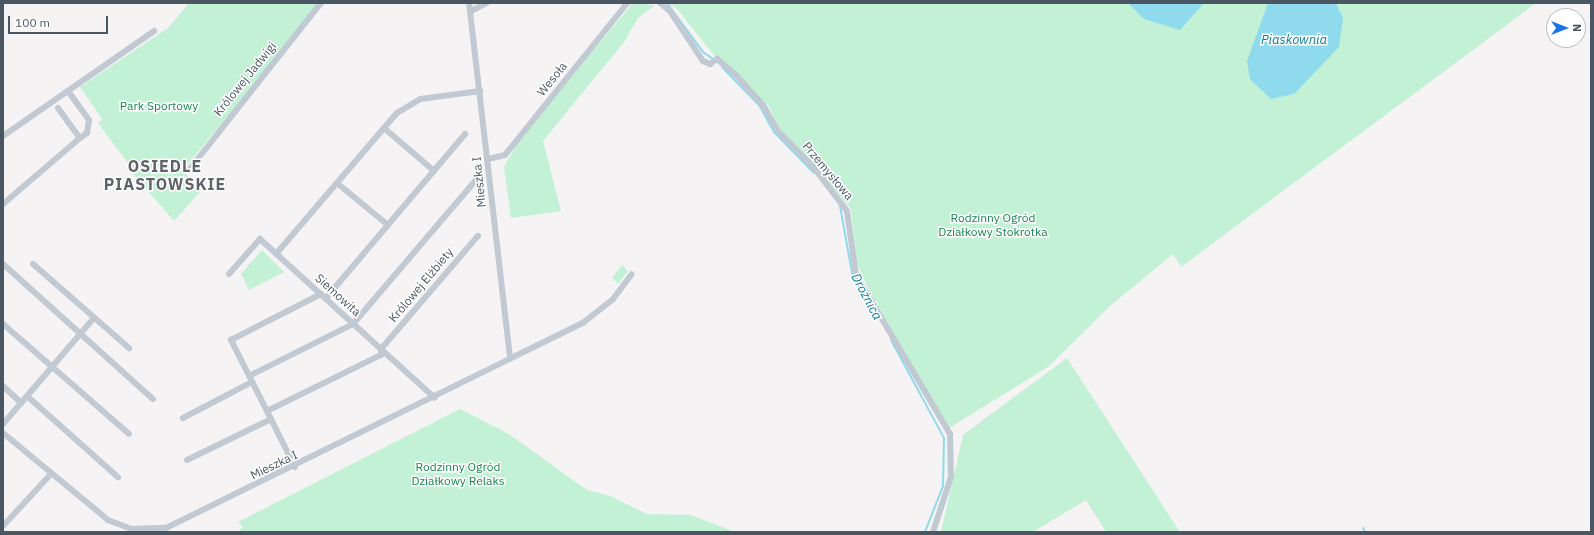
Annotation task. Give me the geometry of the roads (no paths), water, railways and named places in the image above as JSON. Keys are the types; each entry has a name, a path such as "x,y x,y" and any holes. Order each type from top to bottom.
{"street":[{"name":"Królowej Jadwigi","path":"190,170 321,3"},
{"name":"Mieszka I","path":"468,3 471,11 510,359"},
{"path":"471,11 487,3"},
{"name":"Wesoła","path":"488,159 505,155 627,3"},
{"name":"Przemysłowa","path":"660,3 670,11 703,62 710,64 717,59 736,75 763,105 778,131 814,168 847,211 856,275 950,434 951,477 933,532"},
{"path":"3,136 154,31"},
{"path":"3,204 89,129 89,120 68,91"},
{"path":"276,254 397,113 420,99 480,91"},
{"path":"58,108 80,138"},
{"path":"384,128 434,171"},
{"path":"295,467 231,340 323,296 388,225 466,134"},
{"path":"249,376 353,324 475,181"},
{"path":"337,183 388,225"},
{"name":"Królowej Elżbiety","path":"267,411 378,358 381,348 478,236"},
{"name":"Siemowita","path":"229,274 260,239 435,398"},
{"path":"3,264 153,399"},
{"path":"33,264 93,319 129,348"},
{"name":"Mieszka I","path":"3,433 108,520 131,529 150,531 197,516 435,398 600,312 632,274"},
{"path":"3,424 93,319"},
{"path":"3,324 129,434"},
{"path":"183,418 252,382"},
{"path":"3,386 21,403"},
{"path":"27,396 118,477"},
{"path":"188,460 271,419"},
{"path":"3,526 51,474"}],"water":[{"path":"1128,3 1204,3 1180,30 1144,19"},
{"name":"Piaskownia","path":"1268,3 1336,3 1343,18 1339,47 1294,94 1271,99 1250,79 1247,61"}],"waterway":[{"name":"Drożnica","path":"667,3 703,52 713,59"},
{"name":"Drożnica","path":"722,67 759,105 774,132 814,173"},
{"name":"Drożnica","path":"840,206 852,273 867,300"},
{"name":"Drożnica","path":"891,340 944,438 943,486 925,532"},
{"path":"1363,528 1365,532"}],"district":[{"name":"OSIEDLE PIASTOWSKIE","path":"165,175"}],"park label":[{"name":"Park Sportowy","path":"159,106"},
{"name":"Rodzinny Ogród Działkowy Stokrotka","path":"993,225"},
{"name":"Rodzinny Ogród Działkowy Relaks","path":"458,474"}]}
